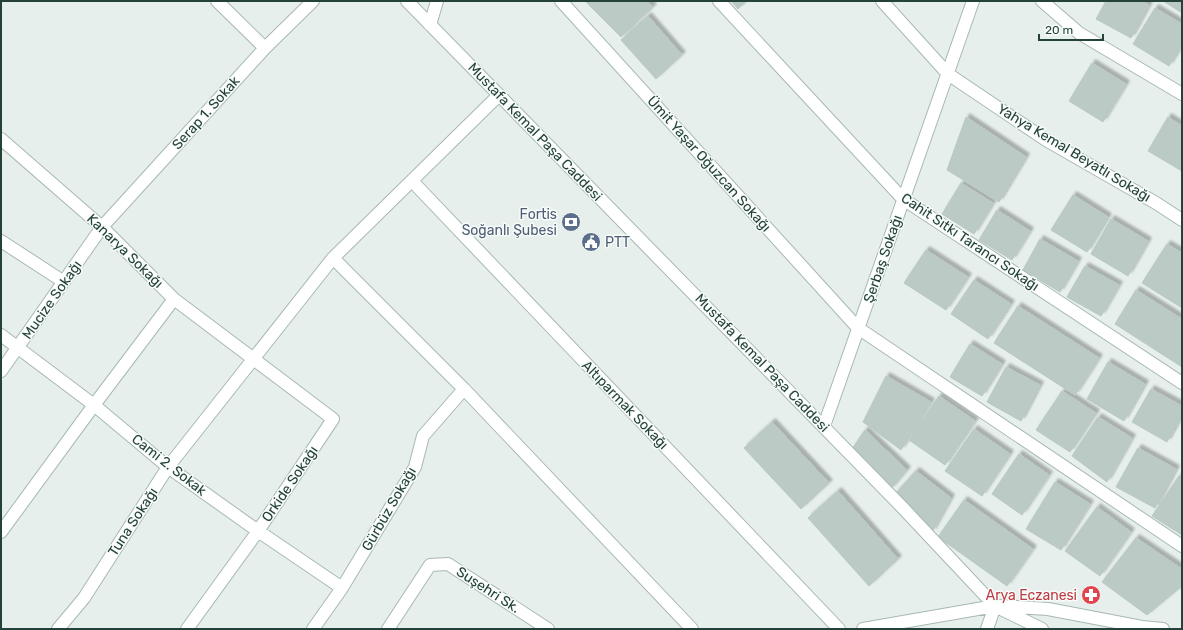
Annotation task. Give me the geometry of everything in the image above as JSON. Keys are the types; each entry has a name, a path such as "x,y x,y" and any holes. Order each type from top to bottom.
{"street":[{"path":"217,1 265,48"},
{"name":"Serap 1. Sokak","path":"102,227 265,48 313,1"},
{"name":"Mustafa Kemal Paşa Caddesi","path":"407,1 902,506 995,606"},
{"path":"430,25 437,1"},
{"name":"Ümit Yaşar Oğuzcan Sokağı","path":"560,1 858,328 1182,546"},
{"name":"Cahit Sıtkı Tarancı Sokağı","path":"719,1 904,199 1182,383"},
{"name":"Yahya Kemal Beyatlı Sokağı","path":"882,1 948,74 1046,140 1156,203 1182,220"},
{"name":"Şerbaş Sokağı","path":"824,426 973,1"},
{"path":"1042,1 1079,33 1182,94"},
{"name":"Tuna Sokağı","path":"58,629 84,598 168,467 333,258 499,96"},
{"name":"Kanarya Sokağı","path":"1,139 102,227 174,299 253,358"},
{"name":"Altıparmak Sokağı","path":"412,181 838,629"},
{"name":"Mucize Sokağı","path":"1,371 102,227"},
{"path":"1,241 64,282"},
{"path":"333,258 464,389 692,629"},
{"path":"1,532 174,299"},
{"name":"Cami 2. Sokak","path":"1,335 94,405 168,467 342,588"},
{"name":"Orkide Sokağı","path":"187,629 258,531 333,420 253,358"},
{"name":"Gürbüz Sokağı","path":"313,629 342,588 415,467 423,436 464,389"},
{"name":"Suşehri Sk.","path":"388,629 430,565 442,564 448,564 548,629"},
{"path":"987,629 995,606"},
{"path":"995,606 1042,629"},
{"path":"863,629 995,606 1048,609 1142,627 1163,629"}],"building":[{"path":"585,1 647,1 653,7 621,37"},
{"path":"731,1 746,1 738,9"},
{"path":"1106,1 1142,1 1149,5 1131,38 1096,19"},
{"path":"1163,1 1182,1 1182,13"},
{"path":"1155,8 1182,24 1182,45 1169,66 1133,44"},
{"path":"648,16 682,55 656,79 621,40"},
{"path":"1092,63 1126,84 1103,122 1069,101"},
{"path":"966,117 1026,157 999,202 947,170"},
{"path":"1168,117 1182,126 1182,171 1148,151"},
{"path":"961,183 993,203 974,234 942,214"},
{"path":"1073,195 1108,217 1087,252 1051,230"},
{"path":"997,210 1030,231 1012,260 979,240"},
{"path":"1111,219 1148,241 1128,276 1091,254"},
{"path":"1040,239 1078,261 1060,292 1023,270"},
{"path":"1167,244 1182,253 1182,308 1142,283"},
{"path":"926,250 968,277 946,310 904,283"},
{"path":"1085,266 1119,285 1101,316 1067,297"},
{"path":"974,280 1011,304 988,339 951,314"},
{"path":"1136,290 1182,319 1182,367 1115,324"},
{"path":"1018,306 1099,358 1075,395 994,343"},
{"path":"970,344 1002,364 982,396 950,377"},
{"path":"1108,362 1145,384 1124,421 1087,399"},
{"path":"1006,367 1040,385 1021,421 987,402"},
{"path":"886,376 931,402 901,450 863,422"},
{"path":"1151,389 1182,406 1182,415 1167,442 1132,422"},
{"path":"1062,391 1096,413 1070,452 1036,430"},
{"path":"939,396 975,421 945,465 909,440"},
{"path":"1098,417 1132,438 1107,482 1072,456"},
{"path":"772,422 829,483 801,509 744,448"},
{"path":"974,429 1010,454 982,496 945,471"},
{"path":"865,430 907,470 891,489 852,449"},
{"path":"1138,448 1176,469 1155,508 1116,487"},
{"path":"1019,454 1049,475 1022,515 992,494"},
{"path":"916,471 951,498 932,532 895,494"},
{"path":"1179,476 1182,479 1182,535 1152,516"},
{"path":"1055,482 1090,504 1061,550 1026,529"},
{"path":"838,491 898,559 869,586 808,518"},
{"path":"964,500 1033,549 1007,586 938,537"},
{"path":"1097,507 1131,532 1100,576 1065,551"},
{"path":"1136,538 1182,569 1182,586 1147,615 1102,582"}],"place":[{"name":"Fortis Soğanlı Şubesi","path":"571,222"},
{"name":"PTT","path":"591,242"},
{"name":"Arya Eczanesi","path":"1091,595"}]}
